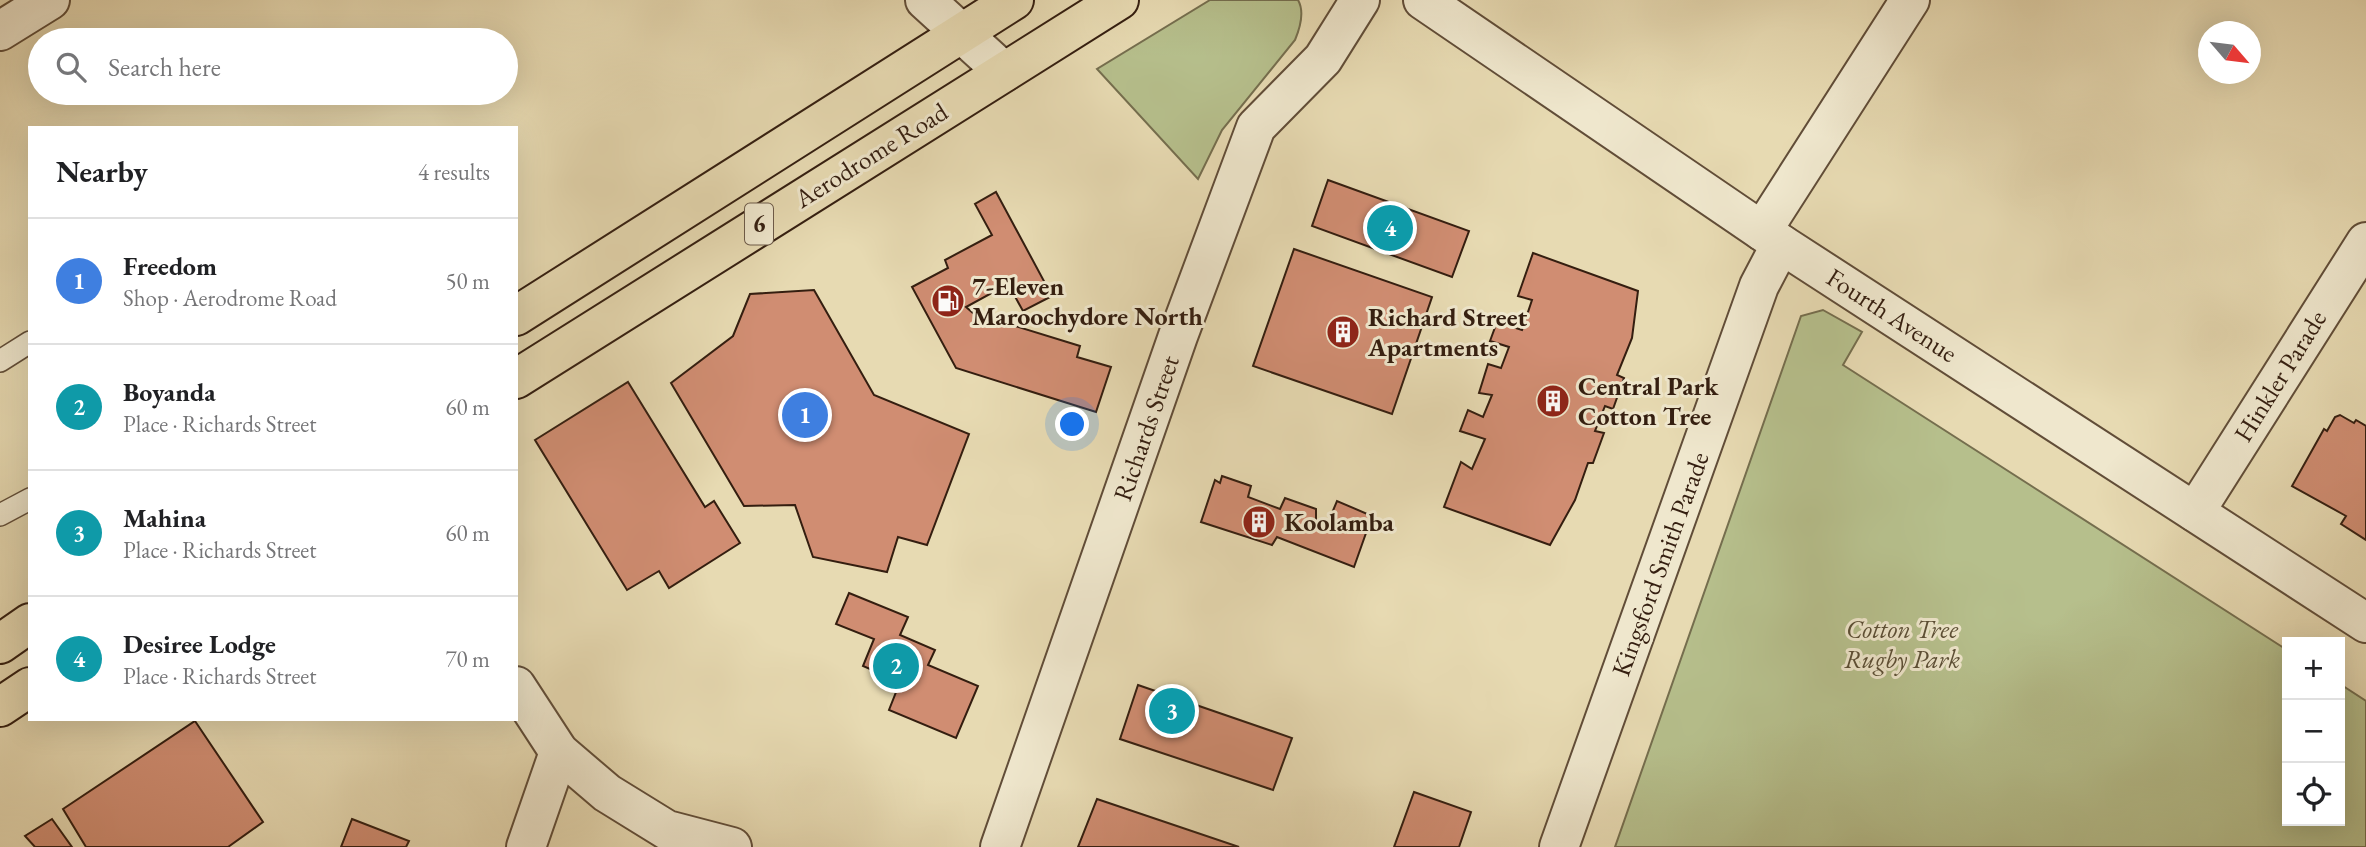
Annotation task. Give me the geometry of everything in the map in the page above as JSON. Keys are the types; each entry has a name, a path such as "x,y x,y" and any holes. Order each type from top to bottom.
{"main road":[{"name":"Aerodrome Road","path":"518,315 1014,0"},
{"name":"Aerodrome Road","path":"518,378 1119,0"}],"street":[{"path":"0,31 50,0"},
{"path":"925,0 1004,72"},
{"name":"Richards Street","path":"1000,847 1192,296 1256,127 1323,59 1360,0"},
{"name":"Fourth Avenue","path":"1423,0 1771,237 2366,622"},
{"name":"Kingsford Smith Parade","path":"1559,847 1759,286 1771,237 1910,0"},
{"name":"Hinkler Parade","path":"2195,512 2366,242"},
{"path":"518,689 559,752 635,813 667,830 732,847"},
{"path":"526,847 559,752"}],"lane":[{"path":"0,361 28,343"},
{"path":"0,515 28,500"}],"green space":[{"path":"1210,0 1298,0 1301,15 1295,40 1222,130 1198,179 1097,69"},
{"name":"Cotton Tree Rugby Park","path":"1823,310 1862,332 1843,365 2282,647 2282,826 2345,826 2345,687 2366,701 2366,847 1615,847 1801,316"}],"building":[{"path":"1328,180 1469,231 1452,277 1312,226"},
{"name":"7-Eleven Maroochydore North","path":"996,192 1052,296 1023,311 1008,284 966,307 973,313 1080,346 1077,357 1111,367 1096,412 956,368 912,287 948,268 945,260 992,235 975,204"},
{"name":"Richard Street Apartments","path":"1294,249 1432,297 1392,414 1253,366"},
{"name":"Central Park Cotton Tree","path":"1533,253 1638,291 1632,338 1617,375 1624,378 1613,409 1605,406 1595,431 1604,433 1593,463 1588,463 1575,500 1550,545 1444,507 1461,462 1472,469 1485,439 1460,431 1468,410 1483,417 1492,395 1479,393 1488,364 1501,368 1509,347 1490,341 1497,322 1522,330 1532,300 1518,296"},
{"path":"814,290 874,395 969,434 927,545 898,537 887,572 813,557 795,505 744,506 671,383 733,336 750,294"},
{"path":"628,382 705,507 714,501 740,543 669,588 659,571 627,590 535,440"},
{"path":"2340,415 2366,426 2366,540 2341,524 2346,516 2292,486 2324,429 2327,431 2335,417"},
{"name":"Koolamba","path":"1222,476 1251,486 1248,497 1280,509 1285,498 1316,509 1316,521 1327,525 1337,501 1372,516 1354,567 1277,537 1272,545 1201,522 1215,480 1220,483"},
{"path":"849,593 908,617 900,635 935,650 928,665 978,686 956,738 889,710 900,682 863,666 874,639 836,624"},
{"path":"1138,685 1292,738 1273,790 1120,739"},
{"path":"195,721 263,822 228,847 86,847 63,809"},
{"path":"1414,792 1471,812 1459,847 1394,847"},
{"path":"1097,799 1239,847 1078,847"},
{"path":"52,819 72,847 35,847 25,836"},
{"path":"352,819 409,841 406,847 341,847"}],"place":[{"name":"Desiree Lodge","path":"1390,228"},
{"name":"7-Eleven Maroochydore North","path":"948,301"},
{"name":"Richard Street Apartments","path":"1343,332"},
{"name":"Central Park Cotton Tree","path":"1553,401"},
{"name":"Freedom","path":"805,415"},
{"name":"Koolamba","path":"1259,522"},
{"name":"Boyanda","path":"896,666"},
{"name":"Mahina","path":"1172,711"}]}
